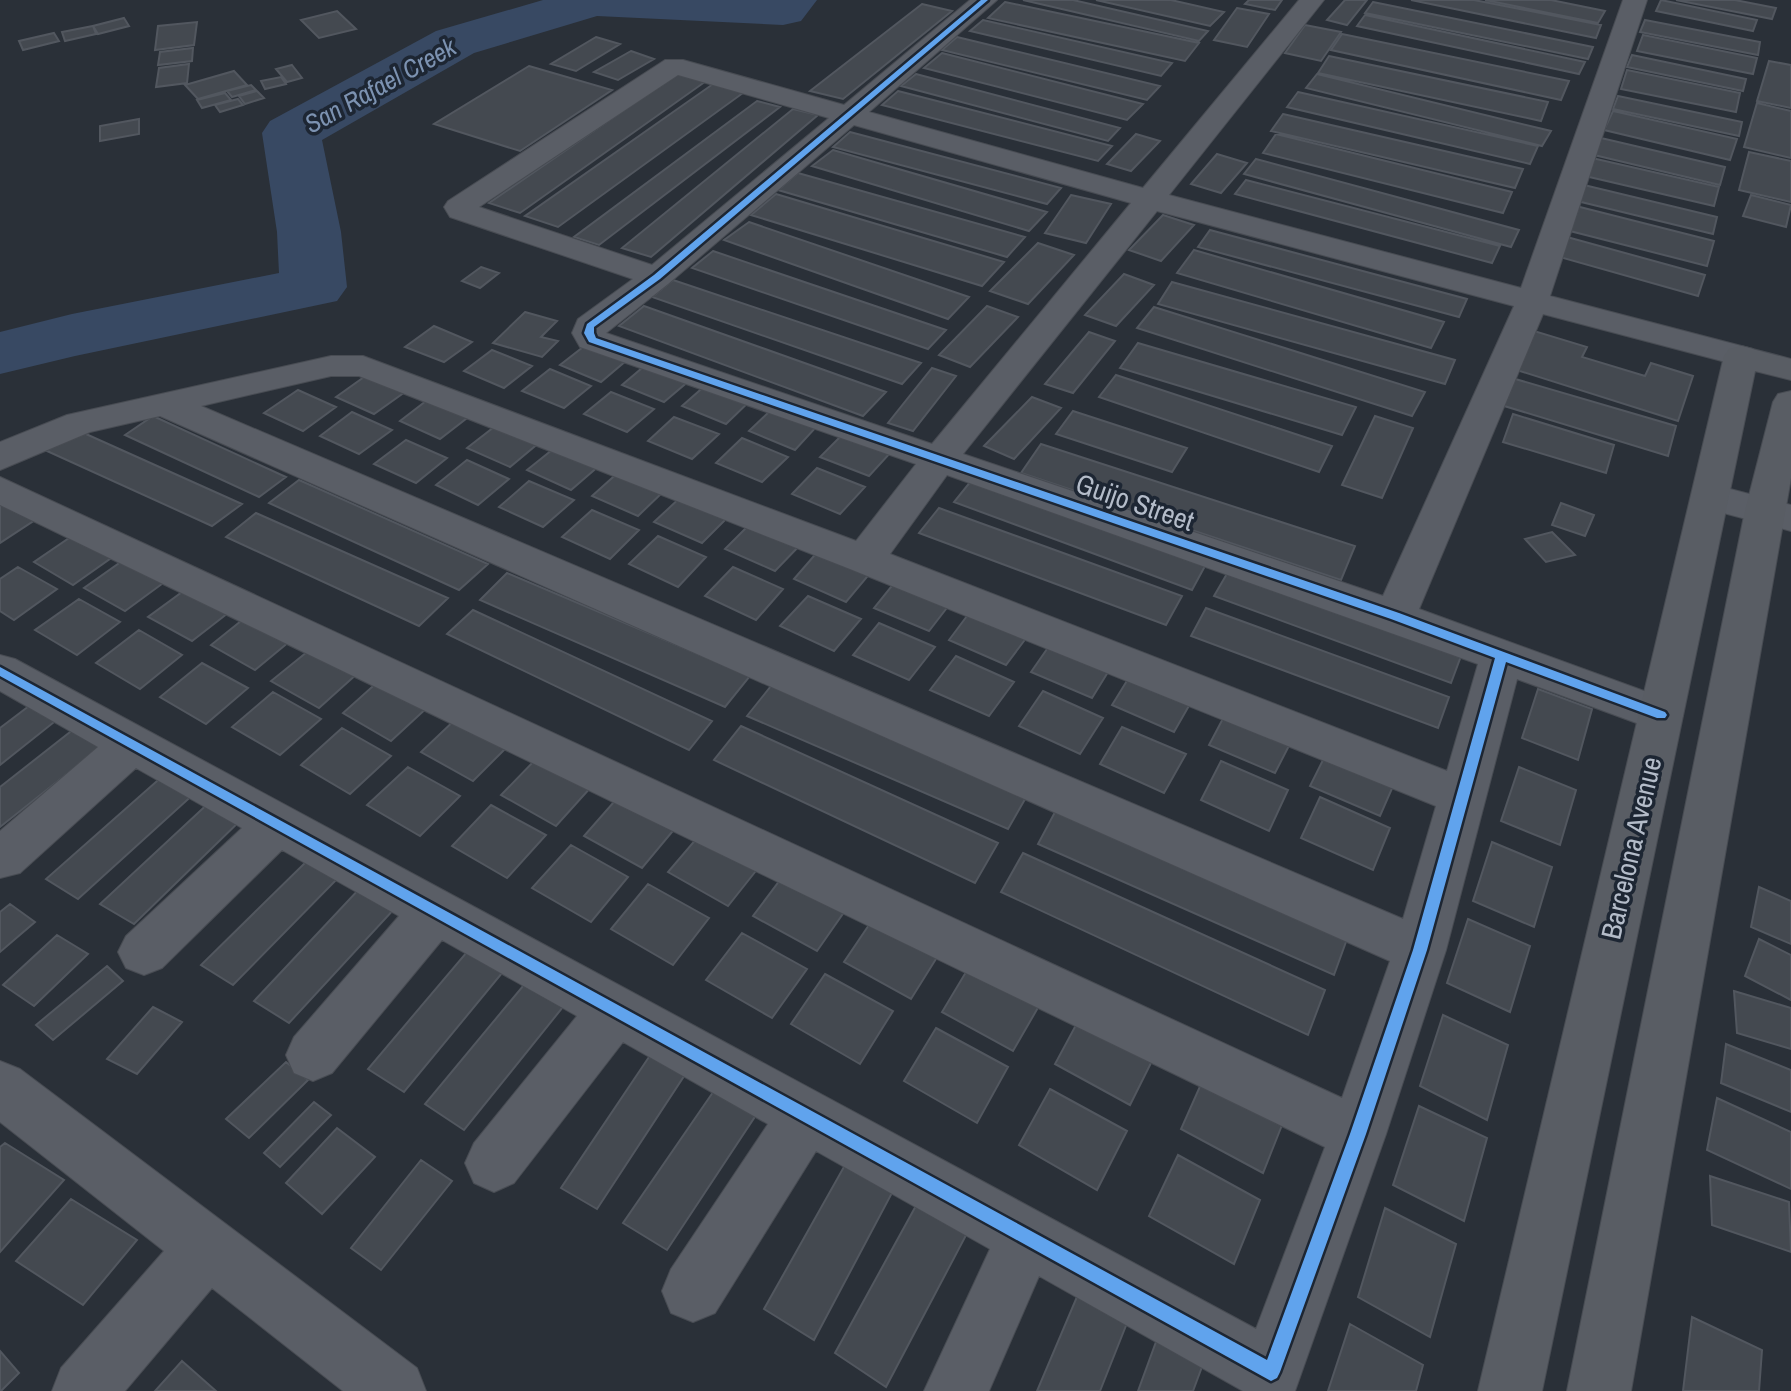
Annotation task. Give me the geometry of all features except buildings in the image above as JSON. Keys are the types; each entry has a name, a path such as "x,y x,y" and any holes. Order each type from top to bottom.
{"street":[{"path":"985,0 852,115 657,277 461,211 459,207 674,66 852,115 1148,199 1791,370"},
{"path":"864,559 939,460 1148,199 1312,0"},
{"path":"1395,616 1533,299 1635,0"},
{"name":"Guijo Street","path":"657,277 590,326 592,340 1395,616 1661,715"},
{"name":"Barcelona Avenue","path":"1510,1391 1741,356"},
{"path":"0,458 29,442 80,423 331,366 363,366 864,559 1463,797"},
{"path":"1599,1391 1778,514 1791,402"},
{"path":"164,404 1420,950"},
{"path":"0,490 1358,1134"},
{"path":"1711,497 1778,514"},
{"path":"2,674 1026,1237 1267,1382 1358,1134 1420,950 1502,655"},
{"path":"3,858 132,744"},
{"path":"144,952 278,824"},
{"path":"313,1055 435,911"},
{"path":"494,1163 615,1010"},
{"path":"3,1095 208,1246 394,1391"},
{"path":"693,1291 806,1115"},
{"path":"956,1391 1026,1237"},
{"path":"84,1391 208,1246"}],"waterway":[{"name":"San Rafael Creek","path":"0,353 72,335 313,287 309,232 291,133 455,42 594,1 783,10 792,0"}],"cycle path":[{"path":"985,0 657,277 590,326 592,340 1395,616 1661,715"},
{"path":"0,671 1271,1372 1358,1134 1420,950 1502,655"}]}
